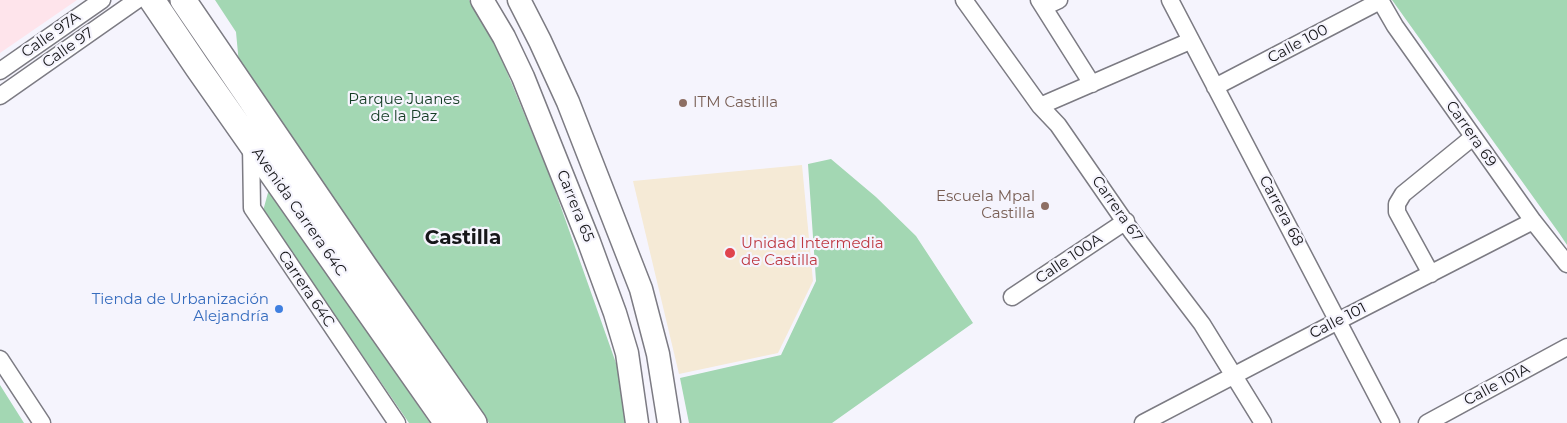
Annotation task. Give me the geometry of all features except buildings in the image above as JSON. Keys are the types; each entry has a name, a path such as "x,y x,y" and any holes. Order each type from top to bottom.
{"main road":[{"name":"Avenida Carrera 64C","path":"152,0 447,423"},
{"name":"Avenida Carrera 64C","path":"183,0 364,267 474,423"},
{"name":"Carrera 65","path":"482,0 504,37 523,77 596,260 628,352 637,423"},
{"name":"Carrera 65","path":"519,0 568,102 641,289 658,354 669,423"}],"street":[{"name":"Calle 97A","path":"0,71 102,0"},
{"name":"Carrera 67","path":"964,0 1040,106 1058,125 1126,220 1132,232 1202,324 1263,423"},
{"name":"Carrera 68","path":"1170,0 1391,423"},
{"name":"Calle 100","path":"1215,88 1380,0"},
{"name":"Carrera 69","path":"1380,0 1395,26 1473,137 1533,221 1567,264"},
{"path":"1047,2 1092,84"},
{"name":"Calle 97","path":"0,96 131,4"},
{"path":"1040,106 1190,41"},
{"path":"1431,274 1397,212 1397,204 1403,194 1473,137"},
{"name":"Carrera 64C","path":"251,144 252,208 398,423"},
{"name":"Calle 100A","path":"1012,297 1126,220"},
{"name":"Calle 101","path":"1143,423 1160,419 1233,376 1338,320 1533,221"},
{"name":"Calle 101A","path":"1427,423 1567,347"},
{"path":"0,359 42,423"}],"shaded area":[{"path":"0,0 77,0 0,53"},
{"name":"Unidad Intermedia de Castilla","path":"802,165 813,281 778,353 679,374 633,181"}],"green space":[{"name":"Parque Juanes de la Paz","path":"215,0 469,0 486,21 551,179 617,366 626,423 489,423 239,64 236,32"},
{"path":"1392,0 1567,0 1567,245 1559,233"},
{"path":"831,159 876,197 916,236 973,323 832,423 689,423 680,378 781,355 816,281 808,164"},
{"path":"269,189 430,423 409,423 263,211"},
{"path":"0,385 24,423 0,423"}],"place":[{"name":"ITM Castilla","path":"683,103"},
{"name":"Escuela Mpal Castilla","path":"1045,206"},
{"name":"Unidad Intermedia de Castilla","path":"730,253"},
{"name":"Tienda de Urbanización Alejandría","path":"279,309"}],"district":[{"name":"Castilla","path":"463,238"}]}
